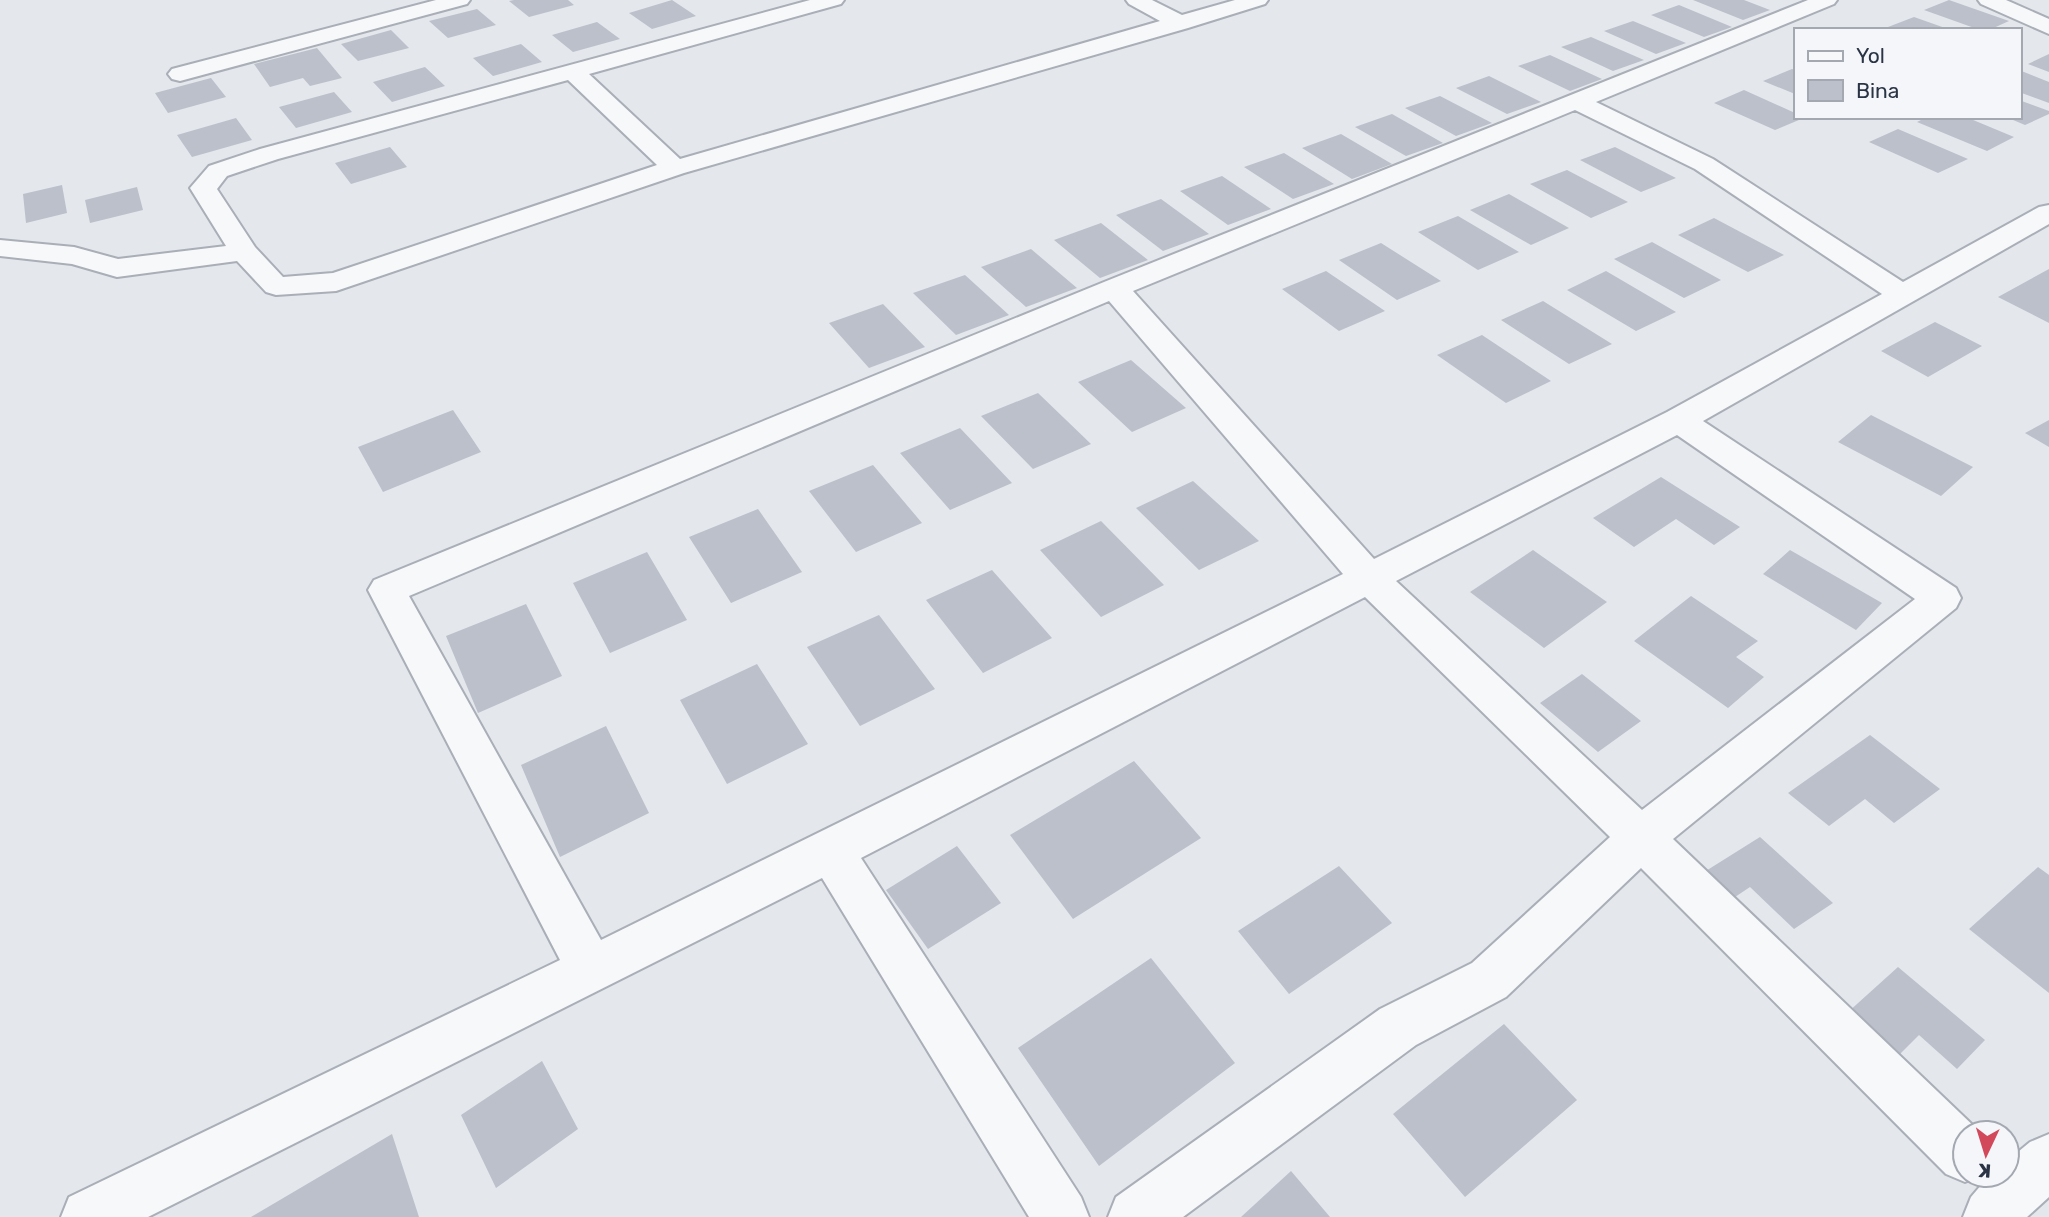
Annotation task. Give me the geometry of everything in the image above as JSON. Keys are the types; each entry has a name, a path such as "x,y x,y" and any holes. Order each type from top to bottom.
{"street":[{"path":"180,74 460,0"},
{"path":"834,0 269,154 218,171 203,188 244,252 276,286 336,282 675,168 1258,0"},
{"path":"1136,0 1180,23"},
{"path":"591,970 387,590 1115,289 1579,103 1827,0"},
{"path":"1988,0 2049,27"},
{"path":"745,6 765,19"},
{"path":"572,71 675,168"},
{"path":"1579,103 1704,163 1903,296"},
{"path":"89,1217 831,851 1679,421 2049,213"},
{"path":"0,248 75,256 117,268 244,252"},
{"path":"1115,289 1368,577 1641,838 1951,1141"},
{"path":"1136,1217 1398,1027 1489,980 1641,838 1941,598 1679,421"},
{"path":"831,851 1061,1217"},
{"path":"1995,1196 2049,1161"}],"building":[{"path":"568,0 574,5 529,17 509,1"},
{"path":"672,0 696,16 652,29 629,13"},
{"path":"1693,0 1744,0 1770,10 1743,20"},
{"path":"1949,0 2009,21 1993,28 1974,28 1924,10"},
{"path":"1679,5 1732,27 1704,37 1651,15"},
{"path":"477,9 496,25 448,38 429,21"},
{"path":"1914,17 1945,28 1890,28 1888,27"},
{"path":"1633,21 1686,43 1656,54 1604,31"},
{"path":"597,22 620,39 573,52 552,35"},
{"path":"391,30 409,48 358,61 341,44"},
{"path":"1591,37 1644,60 1613,71 1561,47"},
{"path":"521,44 542,62 493,76 473,58"},
{"path":"317,48 342,78 310,86 303,78 270,87 254,64"},
{"path":"2049,54 2049,72 2028,64"},
{"path":"1550,55 1602,79 1570,91 1518,66"},
{"path":"425,67 445,86 392,102 373,82"},
{"path":"1794,70 1794,94 1763,81"},
{"path":"2021,71 2049,82 2049,103 2021,93"},
{"path":"1489,76 1541,102 1507,114 1456,88"},
{"path":"211,78 226,97 168,113 155,93"},
{"path":"1744,90 1794,113 1794,119 1801,119 1775,130 1714,103"},
{"path":"334,92 352,112 296,128 279,107"},
{"path":"1440,96 1492,123 1456,136 1405,108"},
{"path":"2021,101 2049,111 2049,114 2025,125 2011,119 2021,119"},
{"path":"1392,114 1443,143 1406,156 1355,127"},
{"path":"236,118 252,140 192,157 177,135"},
{"path":"1923,119 1971,119 2014,137 1987,151 1917,122"},
{"path":"1898,129 1968,159 1938,173 1869,142"},
{"path":"1341,134 1392,164 1352,179 1302,148"},
{"path":"390,147 407,167 351,184 335,163"},
{"path":"1615,147 1676,178 1641,192 1580,160"},
{"path":"1284,153 1334,184 1293,199 1244,167"},
{"path":"1567,170 1628,202 1591,218 1530,184"},
{"path":"1222,176 1271,209 1228,225 1180,191"},
{"path":"62,185 67,213 26,223 23,194"},
{"path":"137,187 143,210 90,223 85,200"},
{"path":"1509,194 1569,228 1531,245 1470,210"},
{"path":"1161,199 1209,234 1163,251 1116,215"},
{"path":"1458,216 1519,252 1478,270 1418,232"},
{"path":"1714,218 1784,255 1748,272 1678,235"},
{"path":"1101,223 1148,260 1100,278 1054,240"},
{"path":"1652,242 1721,280 1684,298 1614,259"},
{"path":"1381,243 1441,281 1397,300 1339,260"},
{"path":"1031,249 1077,288 1026,307 981,267"},
{"path":"2049,269 2049,323 1998,297"},
{"path":"1326,271 1385,311 1339,331 1282,289"},
{"path":"1606,271 1676,312 1636,331 1567,290"},
{"path":"965,275 1009,315 956,335 913,293"},
{"path":"1543,301 1612,344 1569,364 1501,320"},
{"path":"883,304 925,347 869,368 829,323"},
{"path":"1935,322 1982,346 1928,377 1881,351"},
{"path":"1482,335 1551,381 1506,403 1437,355"},
{"path":"1131,360 1186,408 1132,432 1078,382"},
{"path":"1038,393 1091,444 1033,469 981,416"},
{"path":"453,410 481,452 383,492 358,447"},
{"path":"1871,415 1973,467 1941,496 1838,442"},
{"path":"2049,420 2049,447 2025,433"},
{"path":"960,428 1012,483 950,510 900,453"},
{"path":"873,465 922,523 856,552 809,491"},
{"path":"1661,477 1740,527 1714,545 1676,519 1634,547 1593,518"},
{"path":"1193,481 1259,541 1199,570 1136,508"},
{"path":"758,509 802,572 731,603 689,537"},
{"path":"1101,521 1164,585 1101,617 1040,550"},
{"path":"1533,550 1607,602 1544,648 1470,592"},
{"path":"1790,550 1882,603 1856,630 1763,574"},
{"path":"647,552 687,620 610,653 573,583"},
{"path":"992,570 1052,638 983,673 926,600"},
{"path":"1691,596 1758,641 1736,657 1764,677 1728,708 1634,641"},
{"path":"526,604 562,676 478,713 446,636"},
{"path":"879,615 935,689 860,726 807,647"},
{"path":"757,664 808,744 727,784 680,700"},
{"path":"1582,674 1641,721 1598,752 1540,703"},
{"path":"606,726 649,813 560,857 521,765"},
{"path":"1870,735 1940,789 1894,823 1865,799 1829,826 1788,793"},
{"path":"1134,761 1201,838 1073,919 1010,835"},
{"path":"1760,837 1833,903 1794,929 1750,887 1729,901 1701,874"},
{"path":"957,846 1001,903 928,949 886,890"},
{"path":"1339,866 1392,923 1289,994 1238,931"},
{"path":"2038,867 2049,875 2049,993 1969,929"},
{"path":"1151,958 1235,1063 1099,1166 1018,1048"},
{"path":"1898,967 1985,1040 1957,1069 1919,1035 1897,1057 1847,1013"},
{"path":"1504,1024 1577,1100 1465,1197 1393,1114"},
{"path":"542,1061 578,1129 496,1188 461,1115"},
{"path":"392,1134 419,1217 251,1217"},
{"path":"1291,1171 1330,1217 1241,1217"}]}
